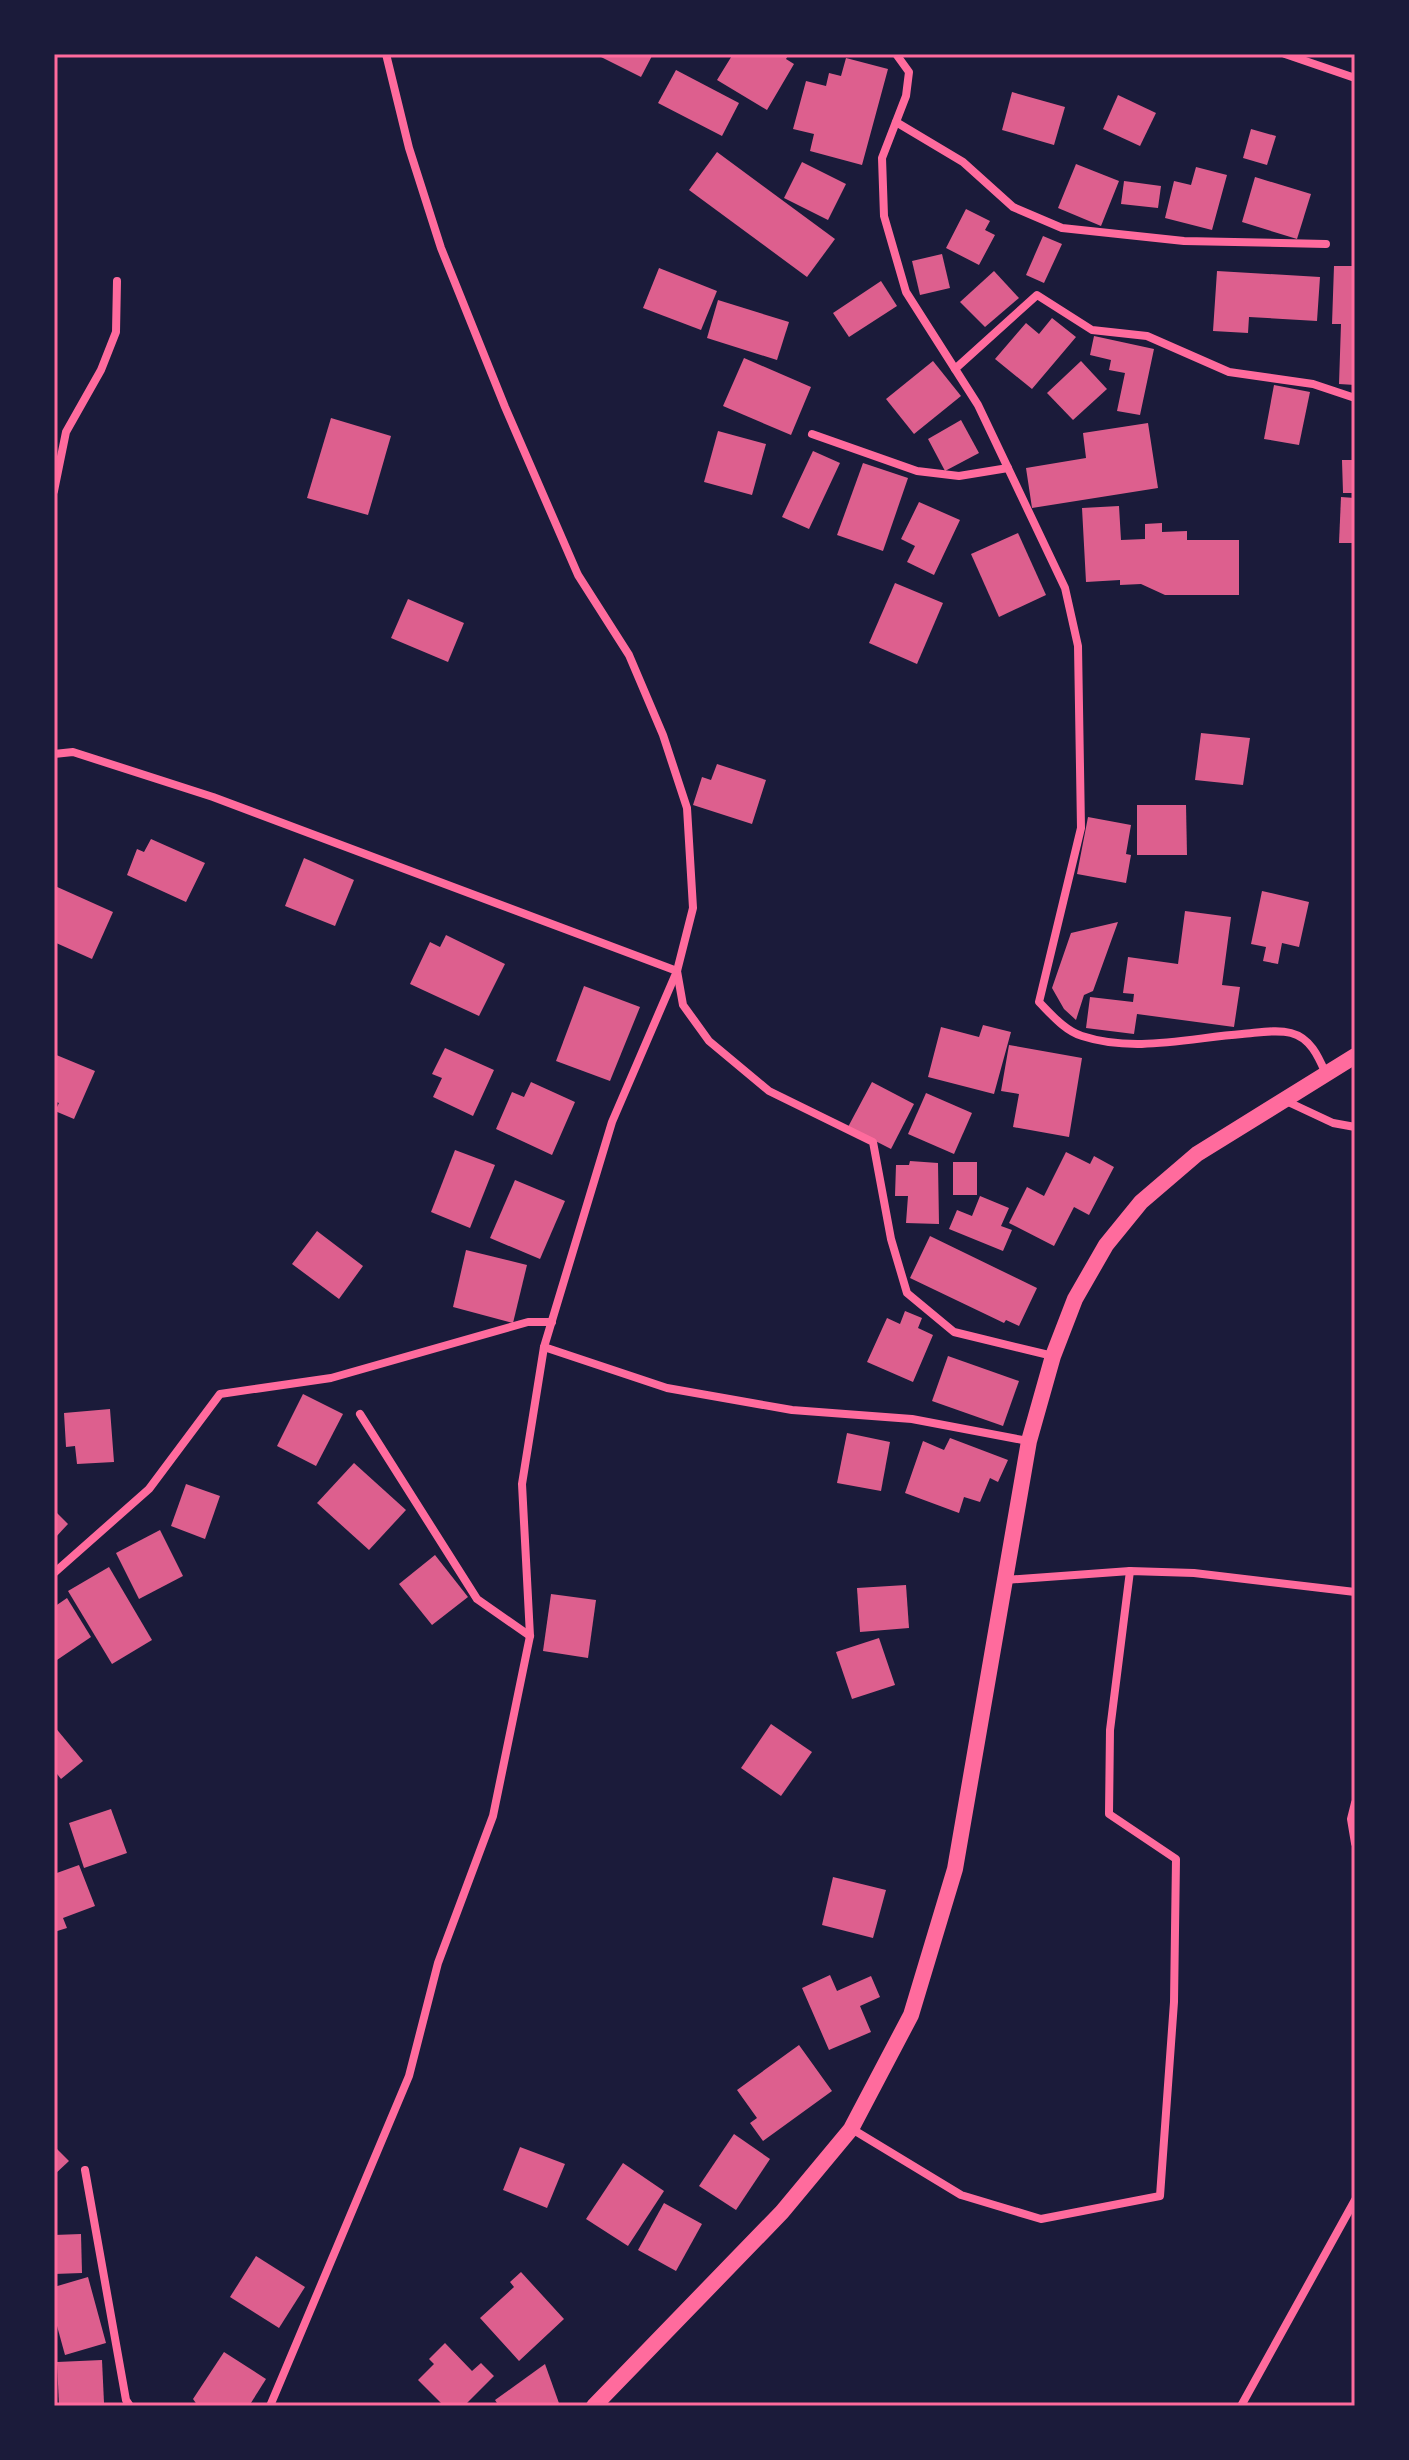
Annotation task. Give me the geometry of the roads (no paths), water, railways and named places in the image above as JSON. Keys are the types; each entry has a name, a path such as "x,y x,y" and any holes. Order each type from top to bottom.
{"main road":[{"path":"594,2406 782,2212 851,2129 911,2015 955,1869 1029,1441 1053,1356 1075,1299 1106,1245 1141,1202 1197,1154 1355,1056"}],"street":[{"path":"270,2406 283,2384 409,2076 438,1963 493,1816 530,1636 522,1484 544,1347 612,1122 677,971 693,908 687,808 663,735 629,655 578,575 484,356 441,248 409,148 386,54"},
{"path":"896,54 909,72 906,96 882,158 884,216 906,292 978,405 1065,588 1078,646 1081,828 1039,1002 1056,1020 1081,1036 1156,1045 1207,1037 1292,1033 1306,1041 1317,1054 1326,1074"},
{"path":"1285,54 1355,78"},
{"path":"896,122 963,162 1013,207 1062,228 1184,241 1326,244"},
{"path":"54,491 66,432 101,370 116,332 117,281"},
{"path":"955,369 1037,295 1092,330 1147,336 1229,372 1313,384 1355,398"},
{"path":"812,434 917,471 959,476 1008,468"},
{"path":"54,754 73,752 213,797 677,971"},
{"path":"677,971 683,1005 709,1041 769,1091 873,1142 891,1239 907,1293 954,1332 1053,1356"},
{"path":"1285,1100 1333,1123 1355,1127"},
{"path":"54,1573 149,1489 220,1394 331,1378 528,1322 552,1322"},
{"path":"544,1347 667,1388 792,1410 912,1419 1029,1441"},
{"path":"360,1414 477,1599 530,1636"},
{"path":"851,2129 961,2195 1041,2219 1160,2196 1174,2002 1176,1859 1109,1814 1110,1730 1130,1571"},
{"path":"1003,1580 1130,1571 1194,1573 1354,1590"},
{"path":"1355,1803 1351,1819 1355,1843"},
{"path":"85,2170 126,2400 130,2406"},
{"path":"1241,2406 1355,2200"}]}
